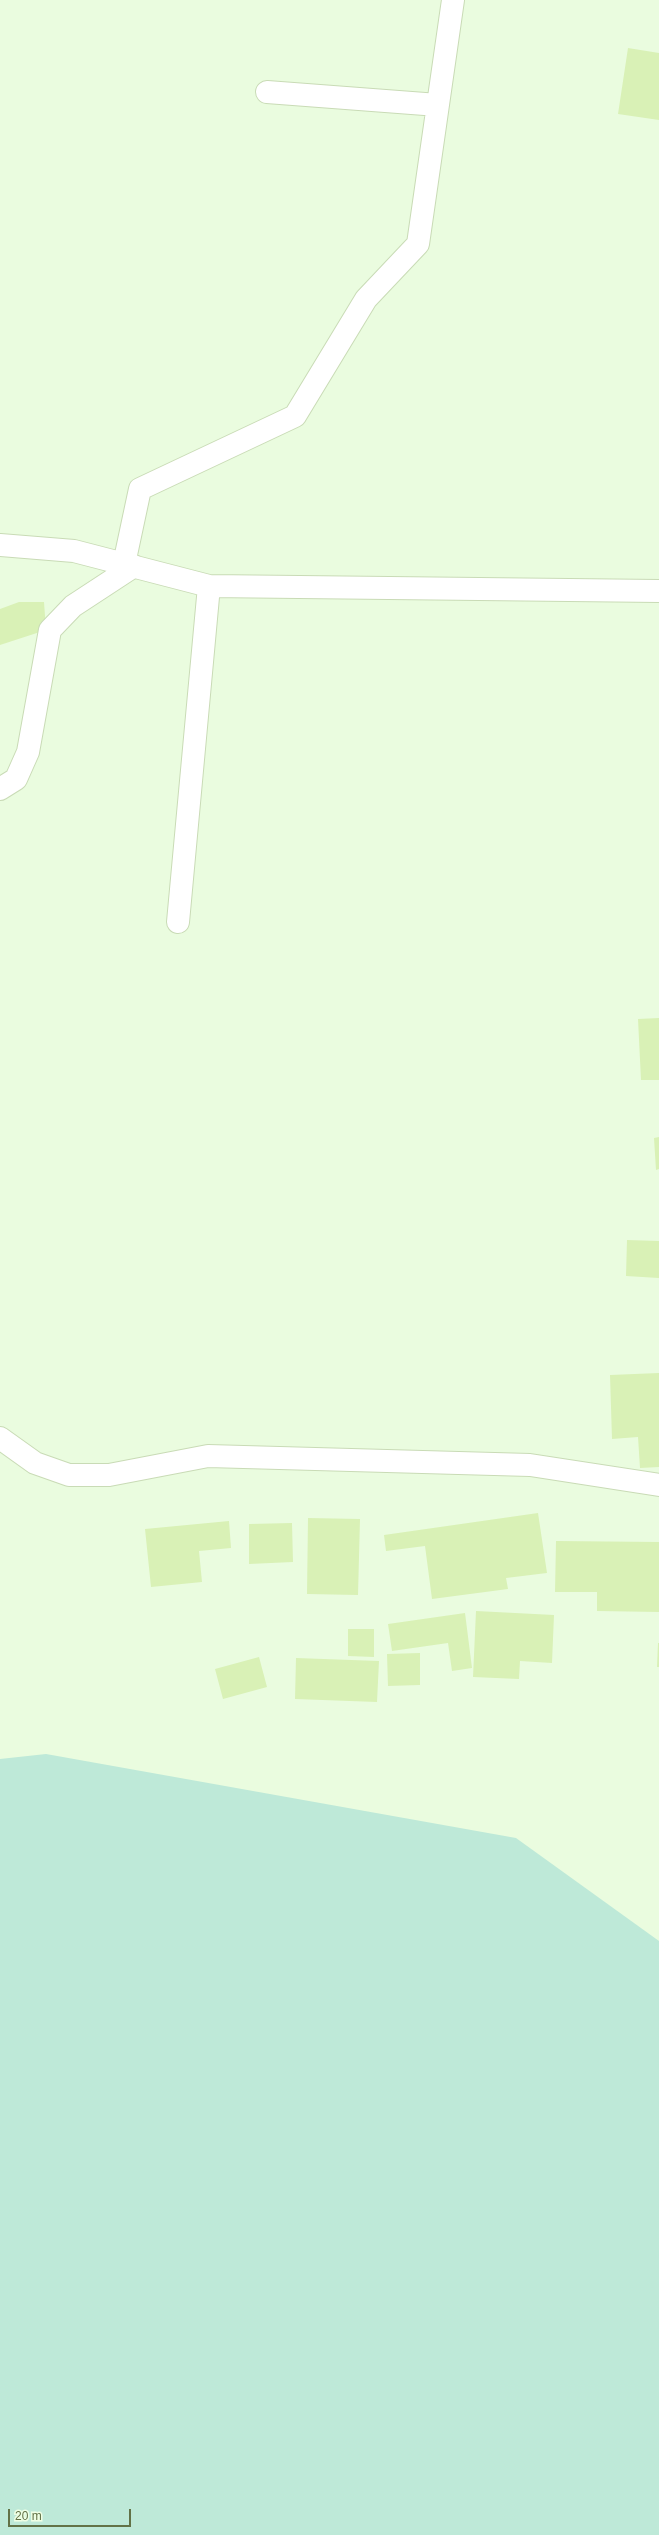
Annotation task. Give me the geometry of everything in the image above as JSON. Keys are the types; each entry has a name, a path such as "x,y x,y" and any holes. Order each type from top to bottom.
{"street":[{"path":"0,789 16,779 28,752 50,630 72,606 129,565 140,489 295,416 366,299 418,244 453,0"},
{"path":"267,92 438,105"},
{"path":"0,545 74,551 210,586 659,592"},
{"path":"178,922 210,586"},
{"path":"0,1438 35,1463 69,1475 109,1475 216,1456 530,1465 659,1485"}],"green space":[{"path":"46,1754 516,1838 659,1941 659,2535 0,2535 0,1759"}],"building":[{"path":"628,48 659,53 659,120 618,114"},
{"path":"19,602 44,602 46,630 0,645 0,609"},
{"path":"659,1018 659,1080 641,1080 638,1019"},
{"path":"659,1137 659,1169 656,1170 654,1138"},
{"path":"627,1240 659,1241 659,1278 626,1276"},
{"path":"659,1373 659,1467 640,1468 638,1437 612,1439 610,1375"},
{"path":"538,1513 547,1573 506,1578 508,1589 432,1599 425,1546 386,1551 384,1535"},
{"path":"308,1518 360,1519 358,1595 307,1594"},
{"path":"229,1521 231,1548 199,1551 202,1582 151,1587 145,1529"},
{"path":"292,1523 293,1562 249,1564 249,1524"},
{"path":"556,1541 659,1542 659,1612 597,1611 597,1592 555,1592"},
{"path":"476,1611 554,1615 552,1663 520,1661 519,1679 473,1677"},
{"path":"465,1613 472,1668 452,1671 448,1643 392,1651 388,1624"},
{"path":"348,1629 374,1629 374,1657 348,1656"},
{"path":"658,1643 659,1667 657,1667"},
{"path":"420,1653 420,1685 388,1686 387,1654"},
{"path":"259,1657 267,1687 223,1699 215,1669"},
{"path":"296,1658 379,1661 377,1702 295,1699"}]}
